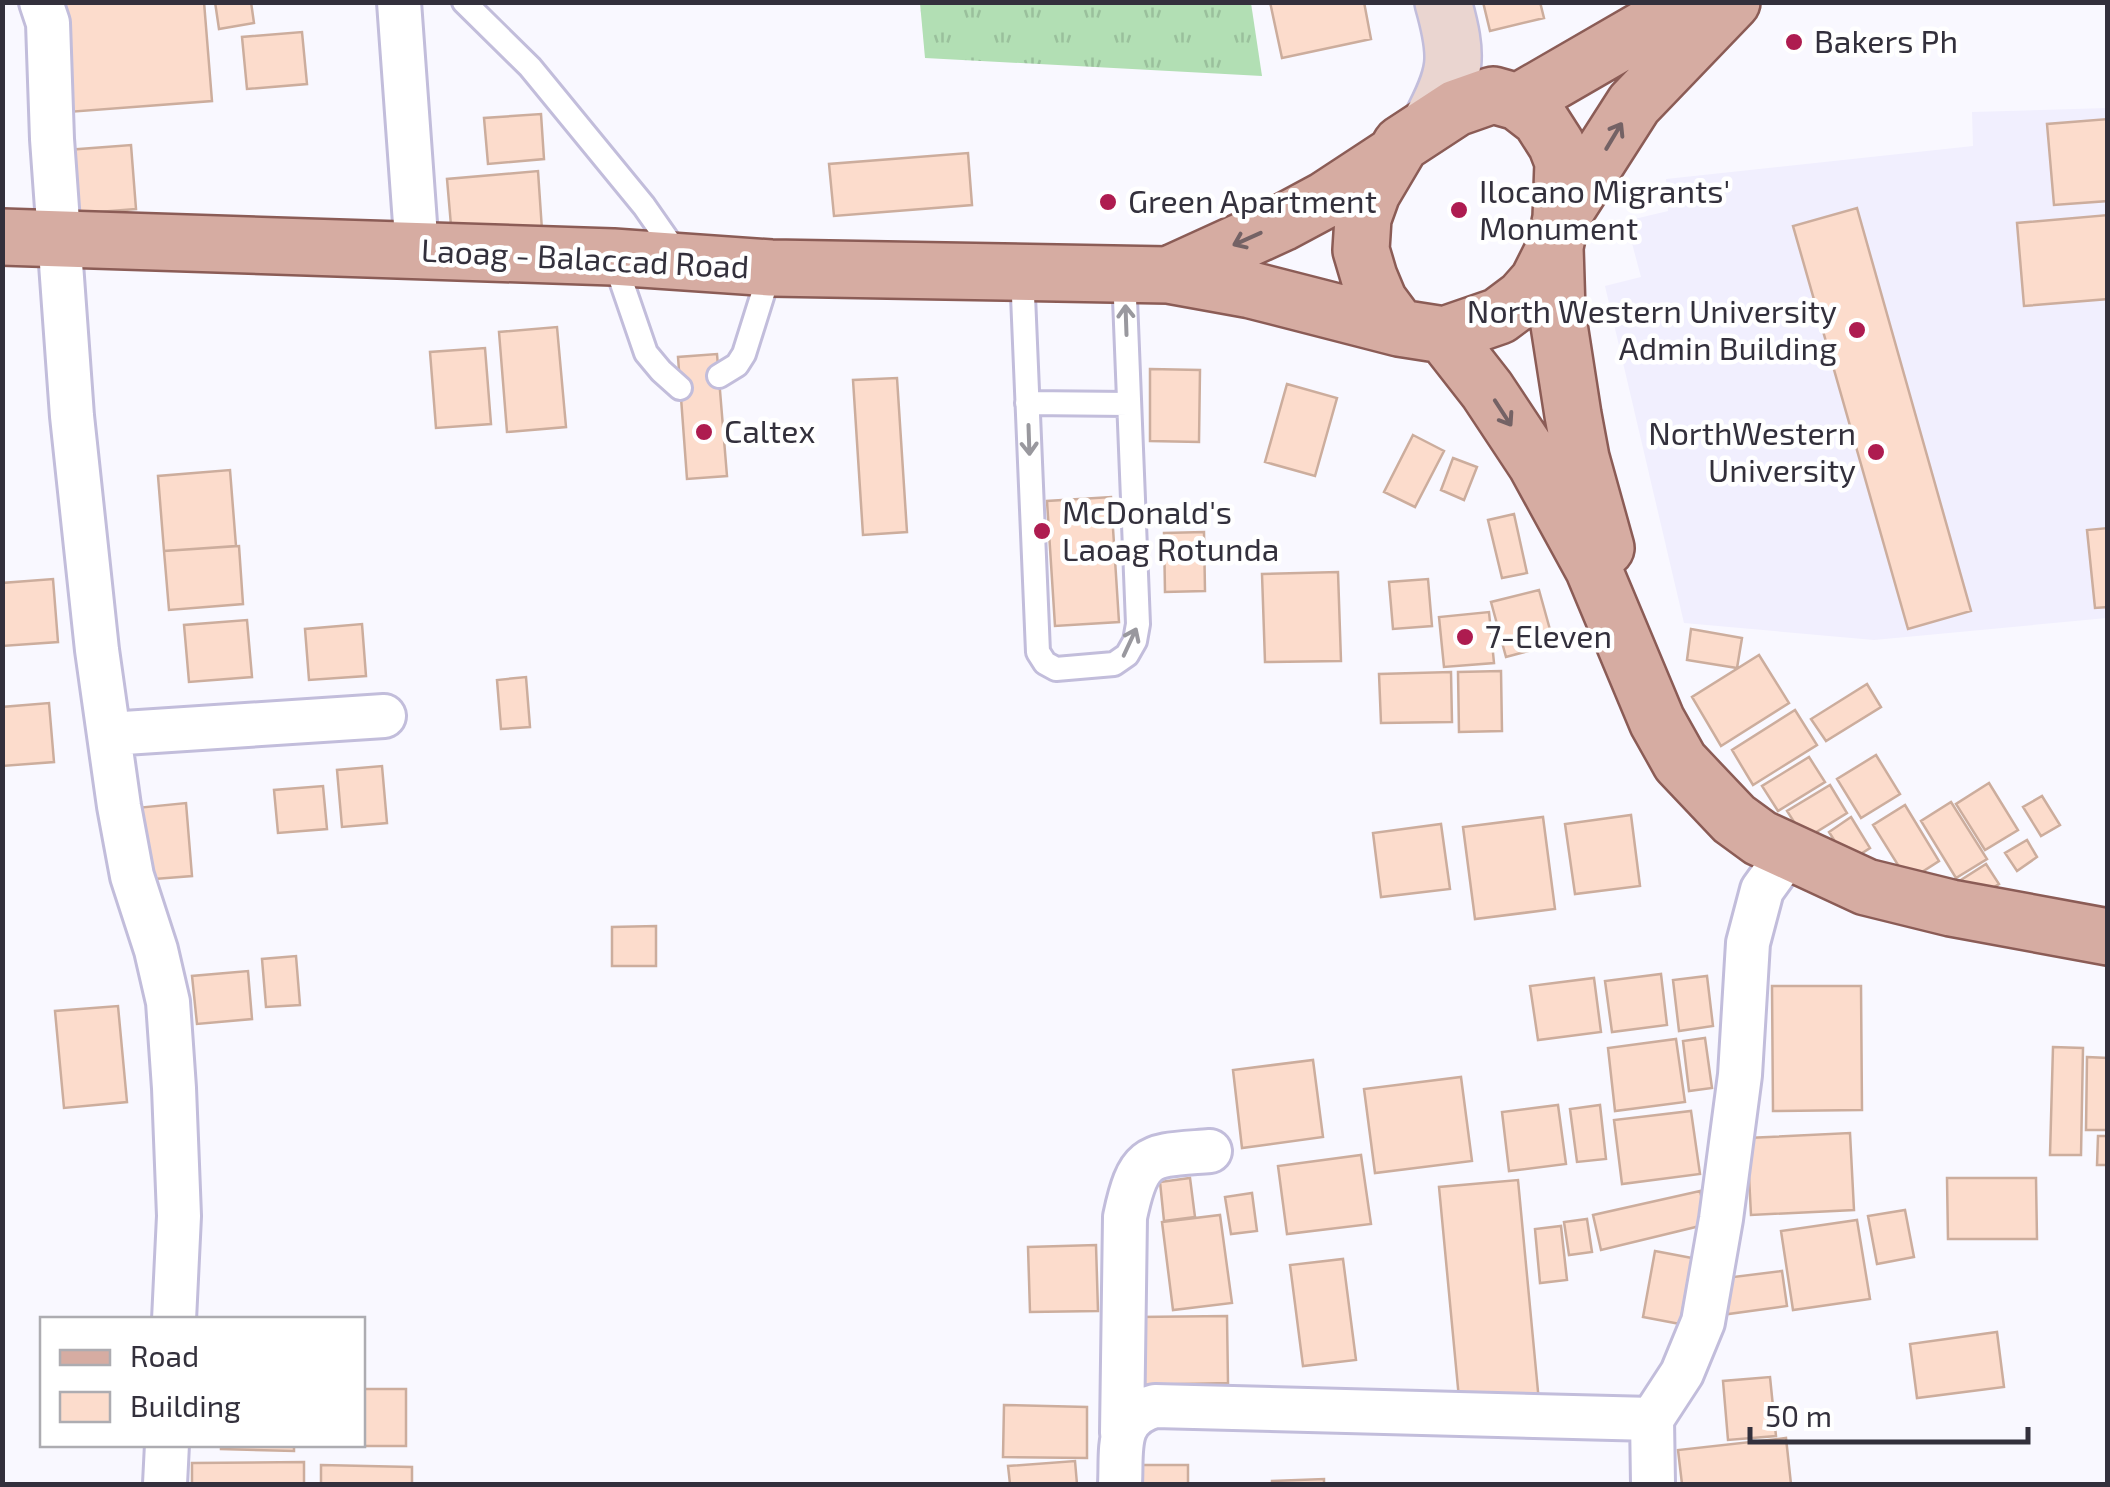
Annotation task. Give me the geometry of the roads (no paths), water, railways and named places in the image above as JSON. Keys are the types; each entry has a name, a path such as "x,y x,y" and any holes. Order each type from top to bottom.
{"main road":[{"path":"1411,140 1456,108 1506,99 1691,2"},
{"path":"1422,332 1499,316 1523,298 1538,281 1558,232 1634,104 1732,2"},
{"path":"1447,17 1471,70 1506,99 1540,118 1563,162 1557,312 1581,458 1614,572 1627,648"},
{"path":"1447,17 1455,54 1453,74 1372,192 1363,218 1361,250 1369,278 1379,301 1422,332 1488,390 1536,464 1592,568 1657,721 1680,762 1734,819 1760,838 1866,886 1951,908 2108,937"},
{"name":"Laoag - Balaccad Road","path":"1146,275 1282,224 1325,200 1411,140"},
{"name":"Laoag - Balaccad Road","path":"2,237 613,257 770,268 1146,275 1251,290 1422,332"}],"street":[{"path":"41,2 48,23 52,139 72,416 97,650 118,806 132,876 168,1002 178,1216 174,1317"},
{"path":"399,2 417,251"},
{"path":"109,734 384,716"},
{"path":"1652,1484 1652,1420 1682,1374 1703,1322 1722,1219 1740,1075 1748,943 1762,890 1790,851"},
{"path":"1120,1484 1125,1217 1132,1183 1144,1165 1160,1155 1210,1151"},
{"path":"1122,1433 1130,1418 1155,1406 1652,1420"},
{"path":"165,1484 167,1447"}],"lane":[{"path":"464,2 530,66 644,206 683,262"},
{"path":"613,257 646,353 680,388"},
{"path":"719,376 737,365 744,354 770,268"},
{"path":"1022,272 1038,652 1056,669 1114,664 1127,655 1135,641 1138,624 1129,404 1146,275"},
{"path":"1027,402 1129,404"}],"place":[{"name":"Bakers Ph","path":"1794,42"},
{"name":"Green Apartment","path":"1108,202"},
{"name":"Ilocano Migrants' Monument","path":"1459,210"},
{"name":"North Western University Admin Building","path":"1857,330"},
{"name":"Caltex","path":"704,432"},
{"name":"NorthWestern University","path":"1876,452"},
{"name":"McDonald's Laoag Rotunda","path":"1042,531"},
{"name":"7-Eleven","path":"1465,637"}]}
